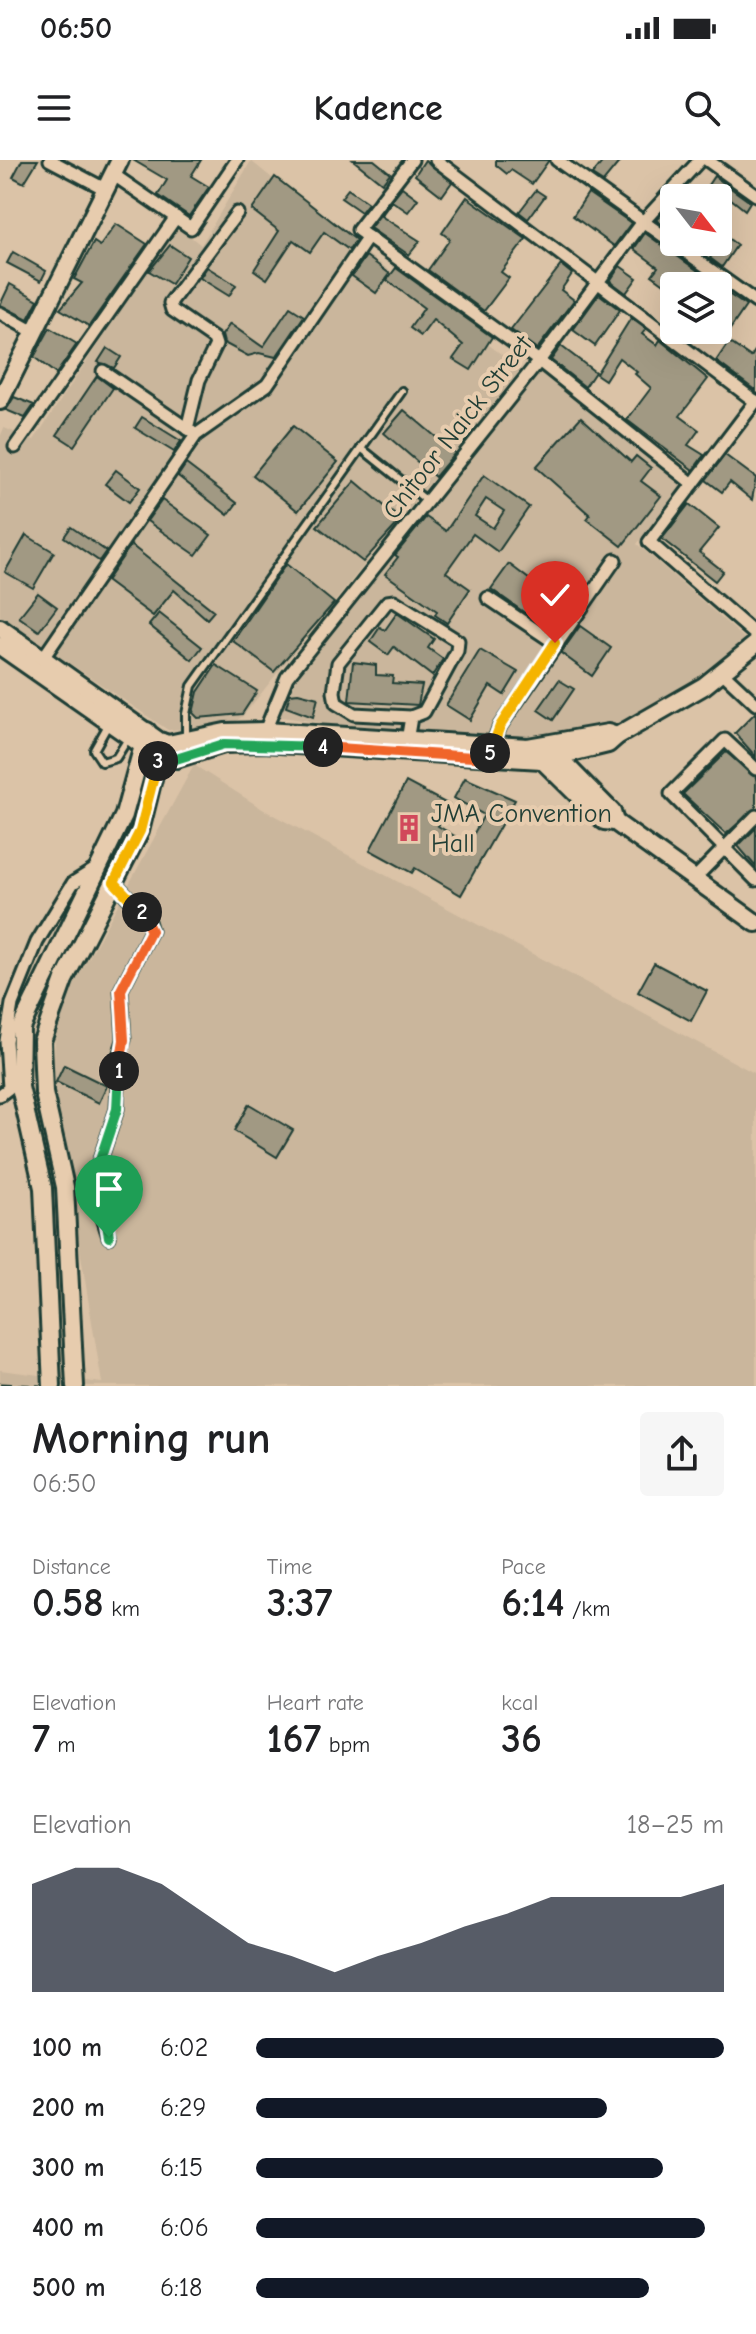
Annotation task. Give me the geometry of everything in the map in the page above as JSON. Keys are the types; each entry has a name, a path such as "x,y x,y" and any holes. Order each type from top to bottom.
{"main road":[{"path":"0,401 113,175"},
{"path":"0,628 43,658 138,739"},
{"path":"0,646 109,721 176,759 224,744 549,755 608,744 704,686 756,644"},
{"path":"161,750 186,739 225,732 265,731 407,741 490,752 528,747 549,755 604,821 615,822 756,923"},
{"path":"52,1386 43,1188 20,1087 21,1027 124,815 134,777 138,739"},
{"path":"75,1386 65,1187 44,1093 42,1041 64,980 140,831 161,750"}],"street":[{"path":"50,160 113,175 191,228 237,160"},
{"path":"191,432 267,385 412,160"},
{"path":"436,160 596,284 756,401 649,542 756,635"},
{"path":"557,160 756,302"},
{"name":"Chitoor Naick Street","path":"265,731 287,677 539,361 642,223 700,160"},
{"path":"707,160 756,195"},
{"path":"43,658 191,432 199,380 216,345 214,339 172,310 170,303 237,213"},
{"path":"15,447 176,217"},
{"path":"363,233 539,361 693,484"},
{"path":"0,313 34,332"},
{"path":"103,371 191,432"},
{"path":"490,752 500,726 615,560"},
{"path":"488,598 555,643"},
{"path":"394,601 458,641 457,651 424,712 411,717 354,714 336,703 334,692 338,663 387,602 394,601"},
{"path":"722,672 756,704"},
{"path":"407,741 411,717"},
{"path":"756,769 725,740 672,790 673,798 756,880"},
{"path":"694,879 756,816"},
{"path":"0,1095 9,1088 6,1041 12,1004 37,942 73,883 97,868"},
{"path":"109,1237 98,1166 117,1109 119,1056 124,1040 121,990 151,931 147,918 114,882"}],"lane":[{"path":"186,739 186,714 192,686 402,391"},
{"path":"361,448 427,501"},
{"path":"109,721 94,750 97,758 112,761 138,739"}],"shaded area":[{"path":"251,161 346,238 521,369 243,716 228,727 168,730 0,616 0,437 4,428 34,440 177,226 201,245"},
{"path":"538,364 683,487 637,544 752,645 677,696 602,735 487,740 383,732 269,715"},
{"path":"194,765 264,810 756,1074 756,1386 0,1386 0,1370 102,1383 53,1086 56,1018"}],"building":[{"path":"22,160 38,160 24,183 13,177"},
{"path":"133,160 201,160 191,176 209,187 189,216 158,195 167,180"},
{"path":"353,160 374,160 390,173 382,183"},
{"path":"425,160 452,182 442,196 415,175"},
{"path":"496,160 549,160 532,184 511,170 507,174 496,165"},
{"path":"604,160 621,160 603,182 592,175"},
{"path":"714,176 725,184 709,184"},
{"path":"275,177 356,240 349,250 324,232 310,252 293,240 267,279 254,270 279,231 252,210"},
{"path":"402,187 418,199 408,212 392,201 381,216 420,241 409,255 370,228"},
{"path":"348,189 368,203 361,212 341,198"},
{"path":"732,189 750,202 745,210 732,200"},
{"path":"536,190 545,196 528,219 519,212"},
{"path":"588,193 631,223 614,246 573,216"},
{"path":"467,197 526,239 501,272 509,278 484,311 428,270 450,239 442,233"},
{"path":"116,224 147,244 89,326 60,309 82,283 74,279 94,242 100,246"},
{"path":"645,233 660,244 660,256 677,256 700,272 660,272 660,281 652,275 658,267 634,249"},
{"path":"170,245 188,257 171,284 149,271"},
{"path":"13,252 46,271 41,281 7,263"},
{"path":"366,256 390,274 376,293 352,276"},
{"path":"711,256 730,256 722,267"},
{"path":"561,265 572,274 561,290 574,300 537,349 511,330"},
{"path":"620,266 637,278 626,293 610,281"},
{"path":"207,267 236,285 229,296 200,278"},
{"path":"396,268 492,337 471,370 453,359 463,345 433,320 421,336 410,328 424,308 387,280"},
{"path":"10,284 38,300 28,319 0,305"},
{"path":"599,294 620,310 595,346 573,330"},
{"path":"732,296 746,306 732,327"},
{"path":"290,307 304,316 276,357 259,353 248,356 224,343 222,335 230,324 263,347"},
{"path":"631,318 646,329 642,334 657,345 660,340 660,344 665,344 708,379 680,416 699,430 688,445 704,455 693,470 627,420 651,388 635,374 637,372 619,358 605,380 596,374"},
{"path":"50,328 77,344 56,374 34,357"},
{"path":"728,344 751,357 756,349 756,391 716,361"},
{"path":"561,346 595,372 585,387 551,360"},
{"path":"107,348 121,357 114,368 98,362"},
{"path":"97,376 113,388 74,446 57,435"},
{"path":"14,397 34,405 25,418 6,410"},
{"path":"404,410 455,453 435,477 384,433"},
{"path":"142,417 181,441 174,452 135,428"},
{"path":"581,417 631,462 636,456 651,468 641,481 661,496 622,546 587,519 590,515 536,467"},
{"path":"293,426 338,462 298,511 253,475"},
{"path":"725,455 756,478 752,500 730,482 722,492 706,480"},
{"path":"186,464 237,503 228,515 178,476"},
{"path":"116,470 140,488 129,502 105,484"},
{"path":"484,475 529,507 498,552 473,534 446,572 470,589 447,623 435,615 437,611 385,574 398,557 395,555 426,517 446,531","holes":["486,499 504,511 493,528 475,516"]},
{"path":"355,481 401,520 363,562 317,526"},
{"path":"162,500 211,535 196,555 147,521"},
{"path":"689,504 719,528 699,552 723,571 715,581 662,539"},
{"path":"71,527 106,551 99,561 64,537"},
{"path":"26,535 54,552 33,588 5,572"},
{"path":"131,545 214,611 207,619 174,590 153,616 106,581"},
{"path":"286,564 334,603 274,672 233,641"},
{"path":"509,564 542,589 525,613 491,589"},
{"path":"38,593 57,607 39,631 19,617"},
{"path":"159,613 202,647 192,660 149,625"},
{"path":"397,613 434,639 428,648 443,659 432,676 394,647 388,655 370,642 380,627 385,630"},
{"path":"580,626 611,648 592,676 561,653"},
{"path":"480,650 518,672 504,695 490,686 470,720 446,705"},
{"path":"353,662 376,665 376,675 393,676 392,683 422,685 418,705 349,701"},
{"path":"216,665 257,691 242,714 198,718 193,713 198,692"},
{"path":"559,680 574,689 553,720 538,710"},
{"path":"290,694 318,698 313,717 286,707"},
{"path":"756,712 756,757 735,733"},
{"path":"726,752 756,777 756,808 726,834 683,794"},
{"path":"465,778 515,800 461,895 415,868 412,873 370,850 406,782 449,805 438,826 468,844 484,815 454,798"},
{"path":"756,828 756,867 738,846"},
{"path":"654,963 707,991 691,1021 638,992"},
{"path":"64,1065 107,1086 99,1103 56,1082"},
{"path":"249,1104 293,1130 277,1157 234,1131"}],"railway":[{"path":"0,1384 40,1386"}],"place":[{"name":"JMA Convention Hall","path":"409,828"}],"route":[{"path":"109,1237 103,1218 98,1166 117,1109 119,1056 124,1040 121,990 151,931 147,918 114,882 140,831 159,757 176,759 224,744 263,743 488,758 500,726 555,643"}]}
